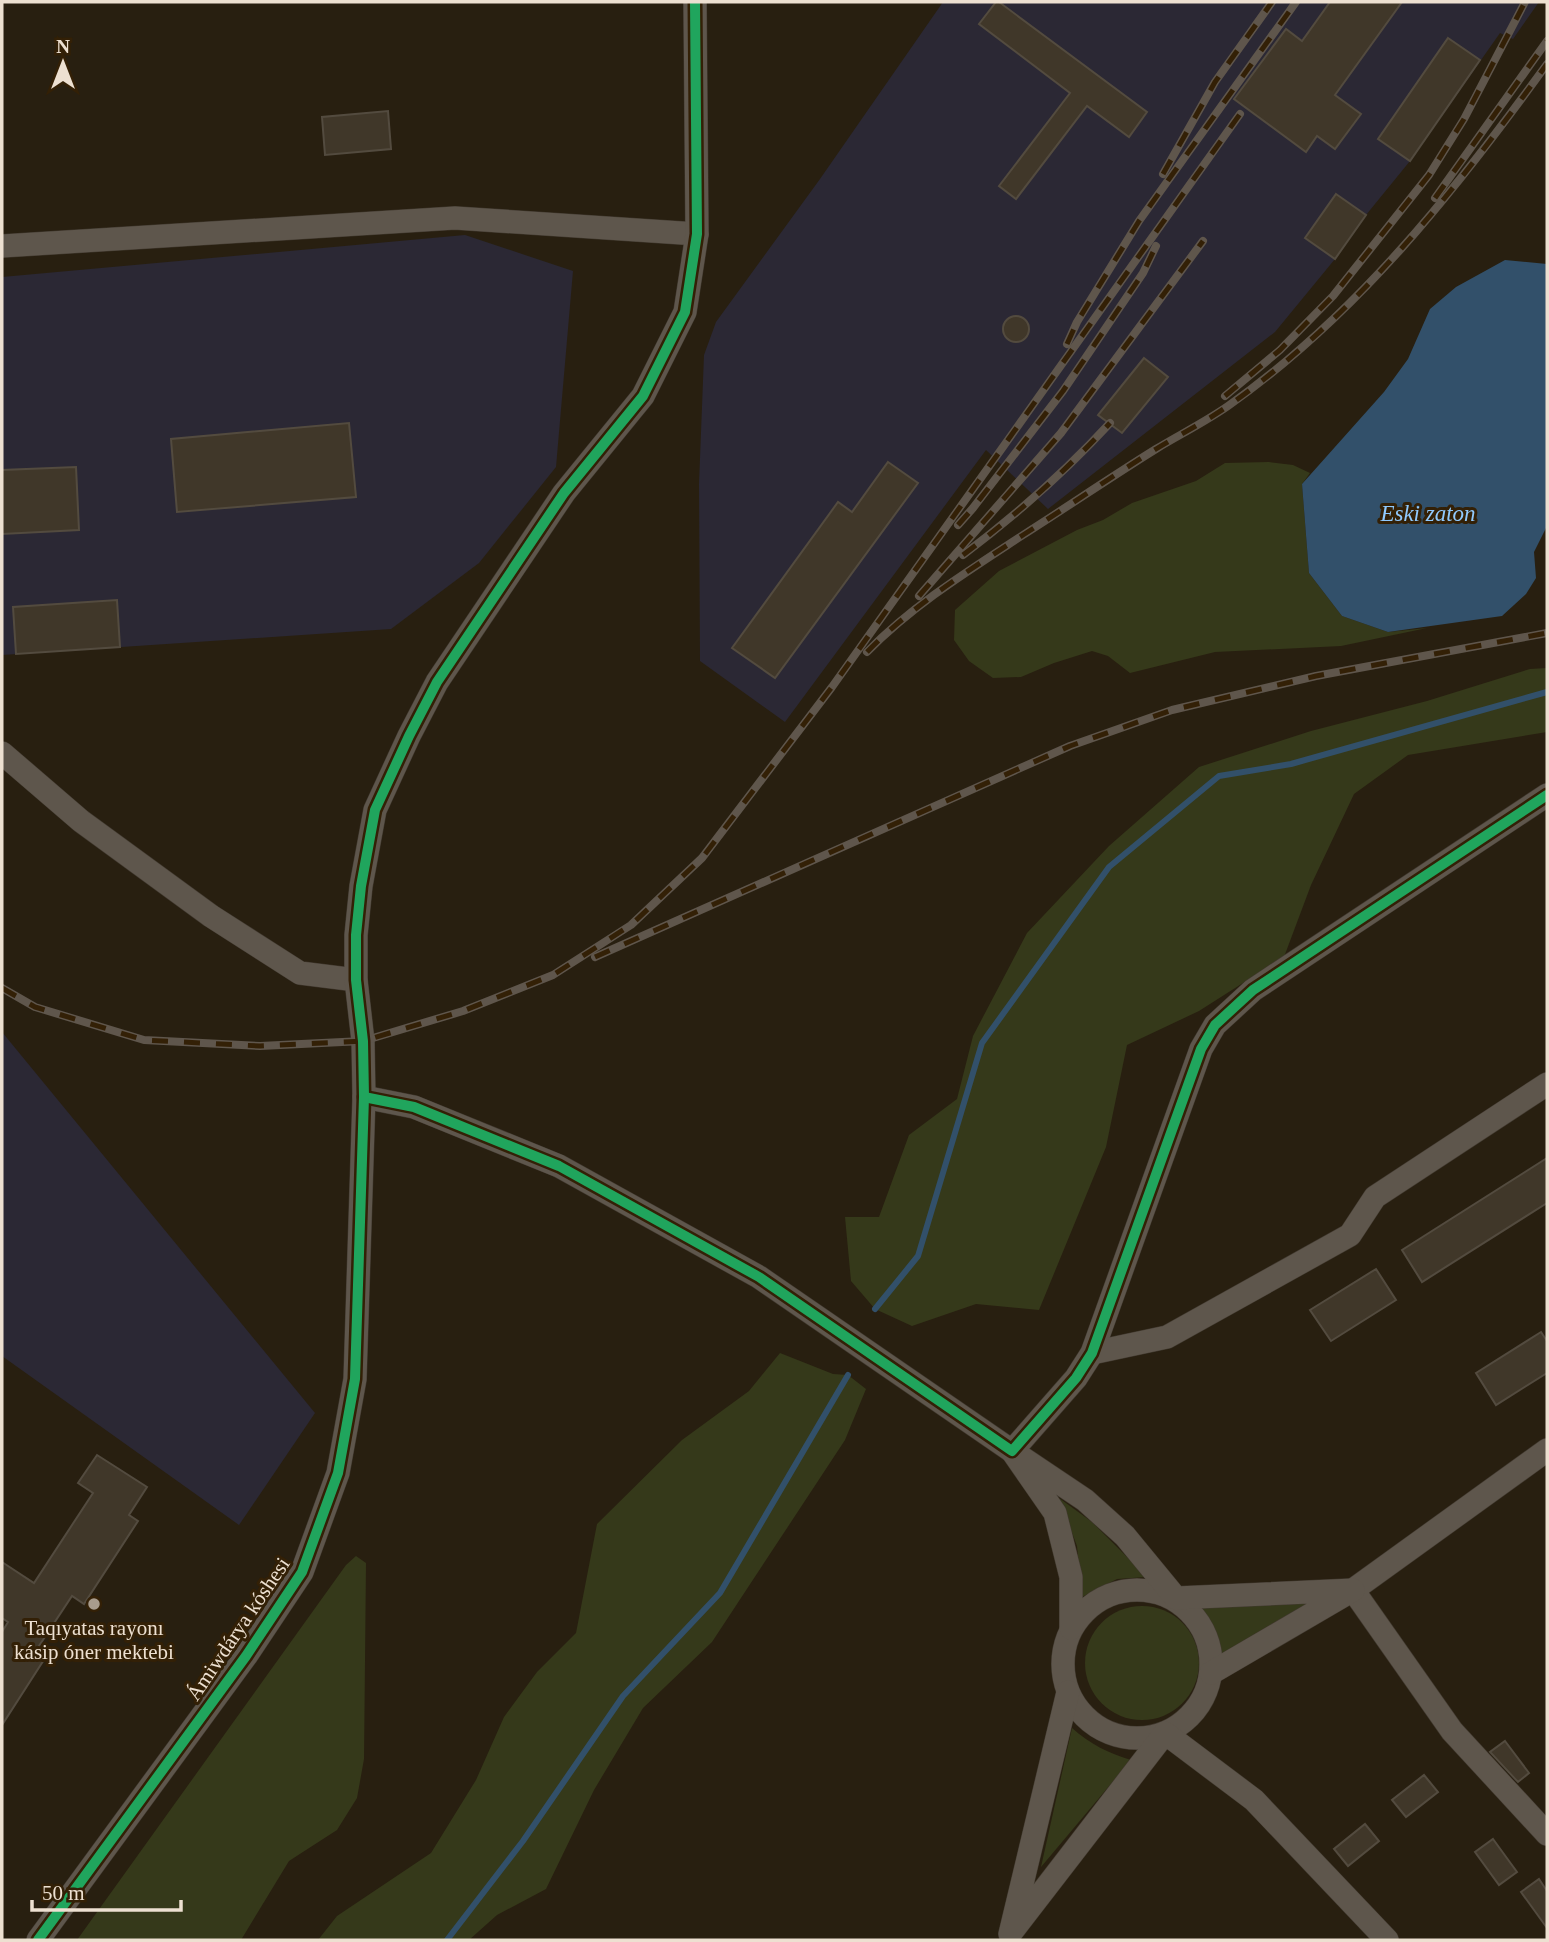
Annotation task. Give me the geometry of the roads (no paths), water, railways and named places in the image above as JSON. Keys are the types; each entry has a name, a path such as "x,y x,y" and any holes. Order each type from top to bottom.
{"street":[{"name":"Ámiwdárya kóshesi","path":"38,1940 246,1656 302,1572 338,1474 355,1379 363,1097 363,1041 356,980 356,935 359,898 375,810 437,682 564,493 643,396 685,312 697,234 695,2"},
{"path":"2,246 455,218 697,234"},
{"path":"2,753 81,821 211,916 300,973 356,980"},
{"path":"1012,1451 1076,1378 1092,1353 1201,1049 1215,1025 1253,990 1547,795"},
{"path":"1092,1353 1167,1337 1350,1235 1375,1197 1547,1084"},
{"path":"363,1097 414,1107 559,1166 759,1277 1085,1500 1125,1536 1176,1598 1192,1612 1204,1631 1211,1651 1211,1673 1206,1692 1196,1709 1182,1723 1165,1733 1142,1738 1119,1736 1097,1727 1080,1712 1068,1692 1062,1670 1064,1648 1071,1628 1086,1609 1105,1596 1128,1590 1152,1591 1176,1598 1353,1590"},
{"path":"1211,1673 1353,1590 1547,1450"},
{"path":"1012,1451 1055,1513 1071,1577 1071,1628"},
{"path":"1353,1590 1452,1731 1547,1834"},
{"path":"1008,1937 1068,1692"},
{"path":"1008,1937 1165,1733"},
{"path":"1165,1733 1254,1800 1387,1940"}],"water":[{"name":"Eski zaton","path":"1505,260 1547,264 1547,526 1534,552 1536,578 1526,594 1502,616 1388,632 1342,616 1309,573 1302,484 1384,392 1408,359 1430,309 1456,287"}],"waterway":[{"path":"875,1309 918,1256 982,1043 1109,867 1219,776 1291,764 1547,692"},
{"path":"447,1940 523,1841 623,1696 720,1593 848,1375"}],"railway":[{"path":"1163,174 1215,82 1272,2"},
{"path":"1067,344 1077,322 1139,221 1296,2"},
{"path":"1225,396 1280,350 1333,296 1429,175 1464,119 1525,2"},
{"path":"1435,198 1547,41"},
{"path":"867,652 903,619 942,589 1139,460 1228,406 1319,332 1401,249 1440,204 1547,64"},
{"path":"2,988 35,1007 144,1040 260,1046 363,1041 463,1011 553,975 631,925 702,858 832,687 1240,114"},
{"path":"919,596 1061,433 1203,241"},
{"path":"958,525 1063,391 1143,273 1156,246"},
{"path":"963,555 1040,492 1110,423"},
{"path":"595,957 1070,746 1172,710 1316,676 1547,633"}],"place":[{"name":"Taqıyatas rayonı kásip óner mektebi","path":"94,1604"}]}
